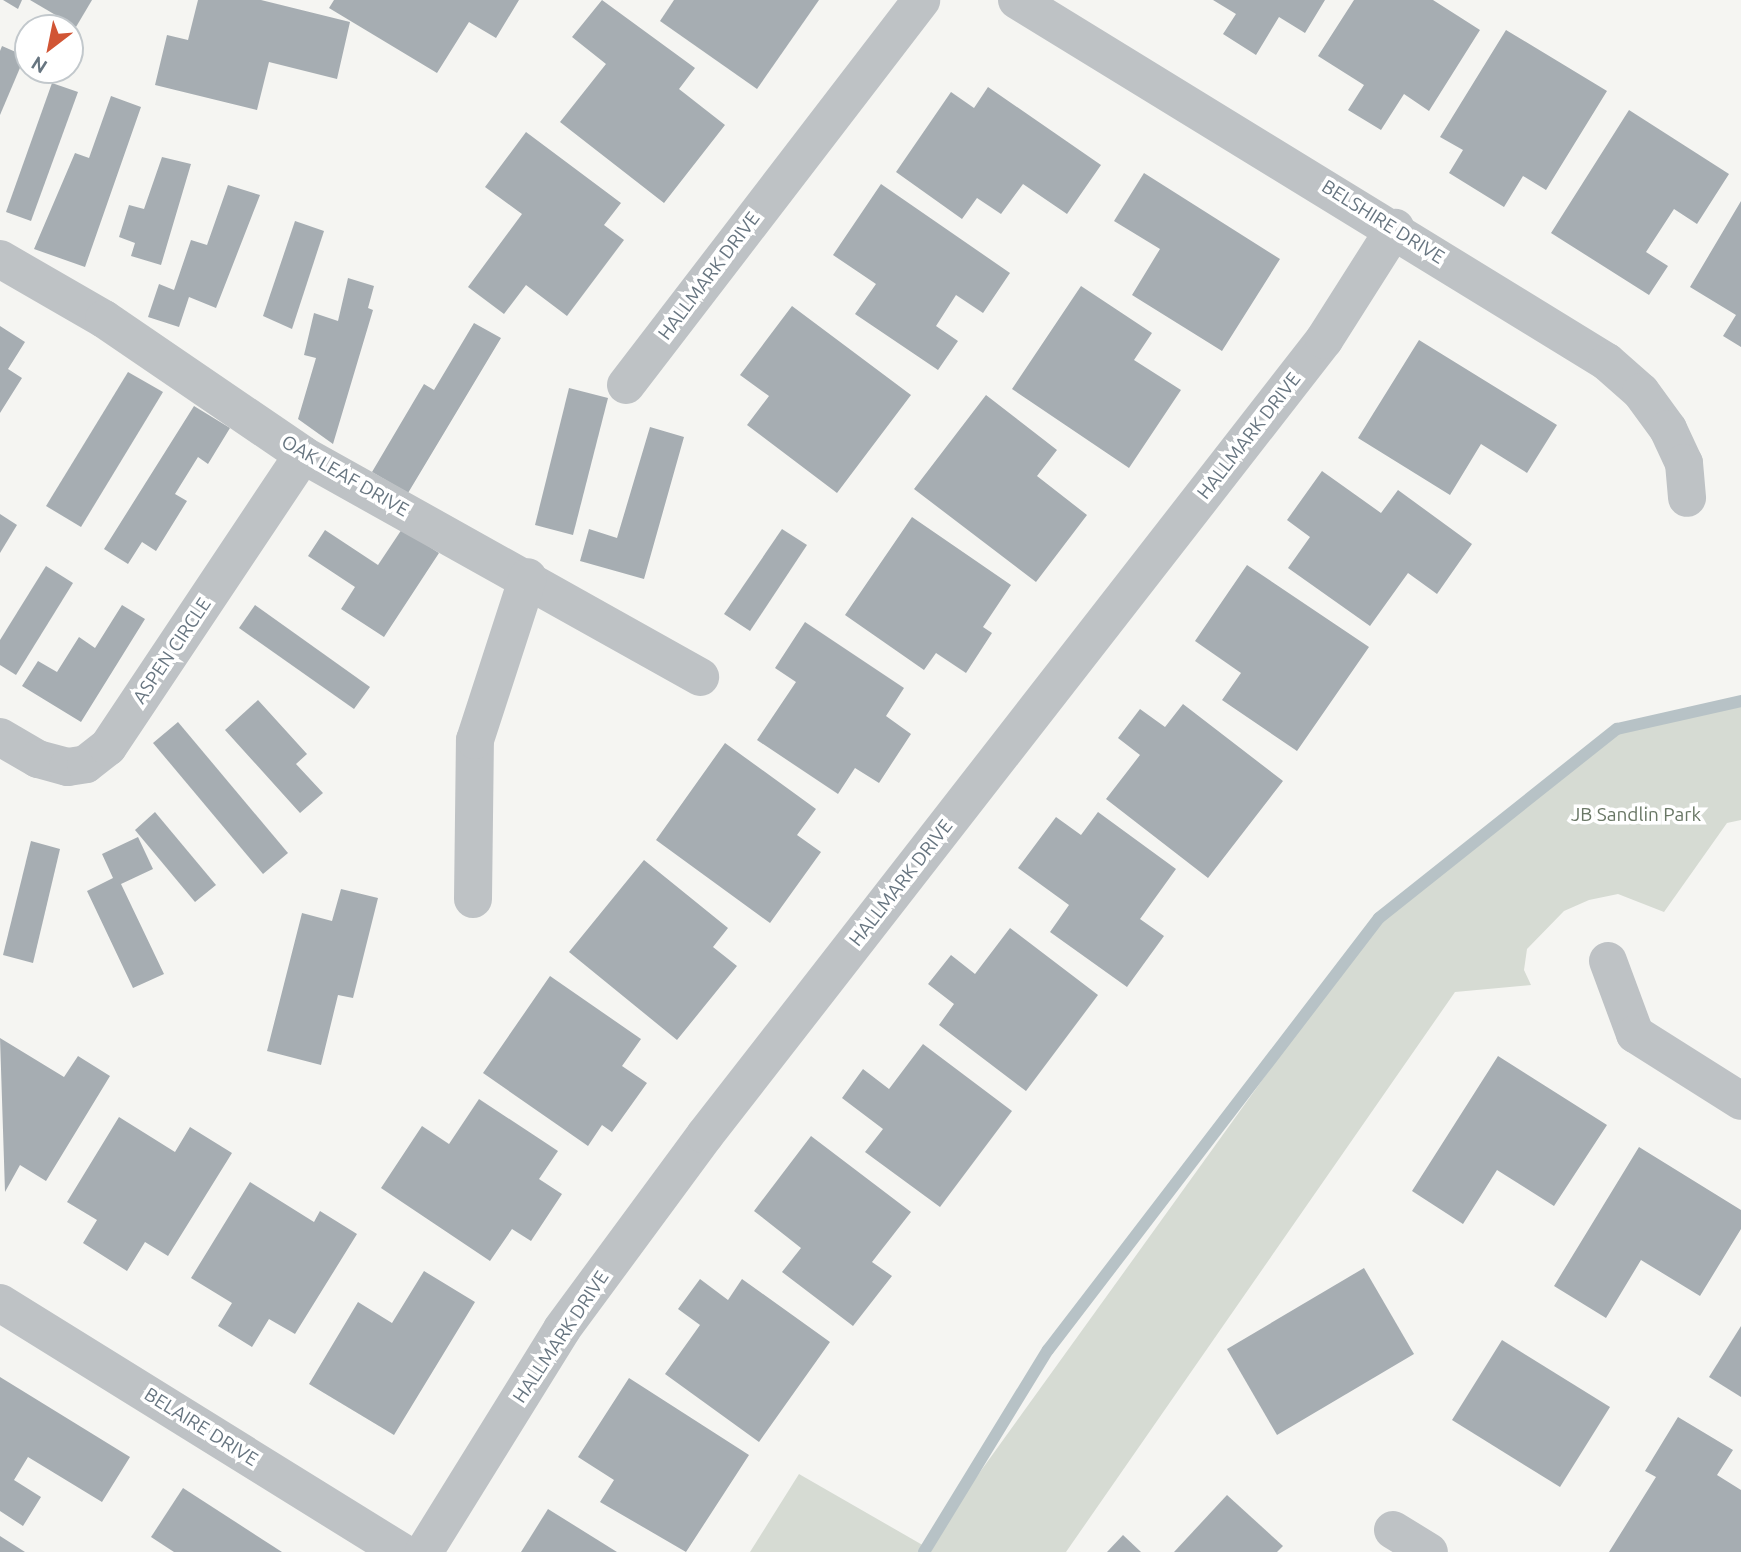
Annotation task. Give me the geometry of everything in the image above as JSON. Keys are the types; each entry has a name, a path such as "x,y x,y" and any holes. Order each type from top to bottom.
{"street":[{"name":"HALLMARK DRIVE","path":"626,385 920,0"},
{"name":"BELSHIRE DRIVE","path":"1017,0 1395,228 1606,362 1641,392 1684,463 1687,498"},
{"name":"HALLMARK DRIVE","path":"424,1552 562,1329 681,1167 1324,340 1395,228"},
{"name":"OAK LEAF DRIVE","path":"0,259 104,319 303,455 528,577 701,677"},
{"name":"ASPEN CIRCLE","path":"0,737 38,759 68,767 86,764 108,747 303,455"},
{"path":"473,899 475,740 528,577"},
{"path":"1608,961 1635,1034 1741,1101"},
{"name":"BELAIRE DRIVE","path":"0,1303 402,1552"},
{"path":"1393,1530 1429,1552"}],"green space":[{"name":"JB Sandlin Park","path":"1741,700 1741,820 1727,823 1664,912 1618,894 1589,900 1564,911 1527,949 1524,970 1531,985 1455,992 1066,1552 750,1552 799,1474 926,1547 1379,918 1617,729"}],"building":[{"path":"3,0 22,0 18,9"},
{"path":"30,0 92,0 84,14 54,14"},
{"path":"198,0 261,0 350,22 337,79 269,62 257,110 155,85 167,35 188,40"},
{"path":"334,0 519,0 496,38 469,22 437,73 329,8"},
{"path":"602,0 695,68 679,89 725,125 664,203 560,122 606,64 572,37"},
{"path":"674,0 819,0 757,89 660,21"},
{"path":"1213,0 1325,0 1305,33 1279,17 1256,55 1223,34 1236,14"},
{"path":"1354,0 1433,0 1480,30 1429,111 1404,94 1381,130 1348,110 1364,85 1318,56"},
{"path":"1506,30 1607,91 1546,190 1523,176 1504,207 1449,173 1463,150 1440,137"},
{"path":"2,46 14,51 14,82 0,115"},
{"path":"52,84 78,92 31,221 6,212"},
{"path":"988,87 1101,165 1067,214 1023,184 1001,214 977,198 962,219 896,172 951,92 974,108"},
{"path":"111,96 141,107 85,267 34,249 75,153 89,158"},
{"path":"1629,110 1729,174 1697,224 1674,209 1646,252 1668,266 1649,295 1551,233"},
{"path":"526,132 621,203 604,225 624,240 567,316 526,285 504,314 468,287 522,214 485,187"},
{"path":"162,157 191,164 161,265 131,256 135,243 119,237 129,205 144,209"},
{"path":"1144,173 1280,259 1222,351 1132,295 1160,249 1114,221"},
{"path":"881,184 1010,273 983,313 956,295 936,326 958,341 938,370 855,314 876,284 833,255"},
{"path":"228,185 260,195 216,308 189,297 179,327 148,317 159,284 174,290 191,240 207,245"},
{"path":"1741,201 1741,347 1723,336 1736,315 1690,287"},
{"path":"295,221 324,231 292,329 263,316"},
{"path":"348,278 374,286 368,308 373,310 333,444 298,419 316,358 304,355 314,313 338,321"},
{"path":"1081,286 1152,333 1134,360 1181,390 1129,468 1012,389"},
{"path":"792,306 911,395 837,493 747,425 769,396 740,375"},
{"path":"474,323 501,338 408,493 372,472 424,384 434,390"},
{"path":"0,326 25,342 8,369 22,378 0,413"},
{"path":"1419,340 1557,425 1527,473 1481,444 1450,495 1358,438"},
{"path":"128,372 163,392 81,527 46,506"},
{"path":"569,388 608,398 573,535 535,525"},
{"path":"986,395 1057,450 1037,476 1087,515 1036,582 914,489"},
{"path":"194,406 230,428 208,464 198,457 175,494 187,501 156,551 142,542 128,564 104,549"},
{"path":"650,427 684,437 644,579 580,561 589,529 617,538"},
{"path":"1322,471 1381,513 1398,490 1472,544 1437,594 1408,573 1370,626 1288,568 1310,537 1287,520"},
{"path":"0,514 17,525 0,553"},
{"path":"912,517 1011,585 983,627 992,633 966,673 936,653 924,670 845,615"},
{"path":"402,529 439,553 384,637 341,609 355,587 308,556 325,530 378,565"},
{"path":"782,529 807,545 750,631 724,614"},
{"path":"1247,565 1369,647 1297,751 1222,700 1241,673 1195,641"},
{"path":"46,566 73,583 16,675 0,665 0,640"},
{"path":"122,605 145,619 81,722 22,686 38,661 57,672 79,637 95,648"},
{"path":"255,605 370,687 354,709 239,628"},
{"path":"805,622 904,688 886,716 911,734 879,783 855,768 838,794 757,740 796,682 775,668"},
{"path":"258,700 307,754 296,764 323,793 300,813 225,730"},
{"path":"1183,704 1283,781 1208,878 1106,799 1140,755 1118,738 1140,709 1165,727"},
{"path":"178,722 288,853 263,874 153,743"},
{"path":"725,743 816,809 797,835 821,852 770,923 656,840"},
{"path":"155,812 216,885 195,902 135,830"},
{"path":"1098,812 1176,869 1140,919 1164,936 1127,987 1050,932 1069,905 1018,868 1056,817 1081,835"},
{"path":"138,837 153,869 121,884 164,974 133,988 87,891 113,878 102,854"},
{"path":"31,841 60,849 33,963 3,955"},
{"path":"644,860 728,928 713,947 737,966 677,1040 569,952"},
{"path":"341,889 378,898 353,998 338,995 321,1065 267,1051 302,913 332,921"},
{"path":"1010,928 1098,995 1026,1091 939,1025 954,1004 928,984 951,955 975,974"},
{"path":"550,976 641,1039 622,1066 647,1083 612,1132 602,1125 588,1146 483,1073"},
{"path":"0,1038 64,1077 78,1056 110,1076 46,1181 20,1165 5,1192"},
{"path":"923,1044 1012,1111 940,1207 865,1152 883,1129 842,1098 863,1069 889,1089"},
{"path":"1498,1056 1607,1125 1554,1206 1497,1170 1463,1224 1412,1191"},
{"path":"479,1099 558,1151 539,1179 562,1194 531,1241 512,1229 490,1261 381,1188 422,1126 449,1144"},
{"path":"119,1117 175,1152 190,1127 232,1153 168,1256 145,1242 127,1271 83,1243 97,1220 67,1202"},
{"path":"811,1136 911,1212 872,1262 892,1276 853,1326 782,1272 801,1248 754,1211"},
{"path":"1639,1147 1741,1210 1741,1229 1700,1296 1641,1260 1606,1318 1554,1286"},
{"path":"250,1182 314,1222 320,1211 357,1234 295,1334 269,1319 252,1347 218,1326 232,1303 191,1278"},
{"path":"1364,1268 1414,1354 1277,1435 1227,1349"},
{"path":"424,1271 475,1302 394,1435 309,1384 358,1302 392,1323"},
{"path":"700,1279 728,1300 742,1279 830,1342 759,1442 665,1374 700,1325 678,1309"},
{"path":"1741,1326 1741,1397 1709,1377"},
{"path":"1502,1340 1610,1407 1560,1487 1452,1420"},
{"path":"0,1377 130,1457 102,1502 28,1457 14,1480 41,1497 23,1526 0,1511"},
{"path":"629,1378 749,1455 686,1552 600,1502 614,1480 578,1457"},
{"path":"1678,1417 1733,1450 1717,1475 1741,1490 1741,1552 1609,1552 1656,1477 1645,1471"},
{"path":"183,1488 282,1552 174,1552 151,1537"},
{"path":"1227,1495 1283,1546 1277,1552 1174,1552"},
{"path":"548,1509 617,1552 521,1552"},
{"path":"1123,1535 1141,1552 1107,1552"},
{"path":"0,1536 25,1552 0,1552"}],"waterway":[{"path":"924,1552 1048,1350 1379,918 1617,729 1741,701"}]}
